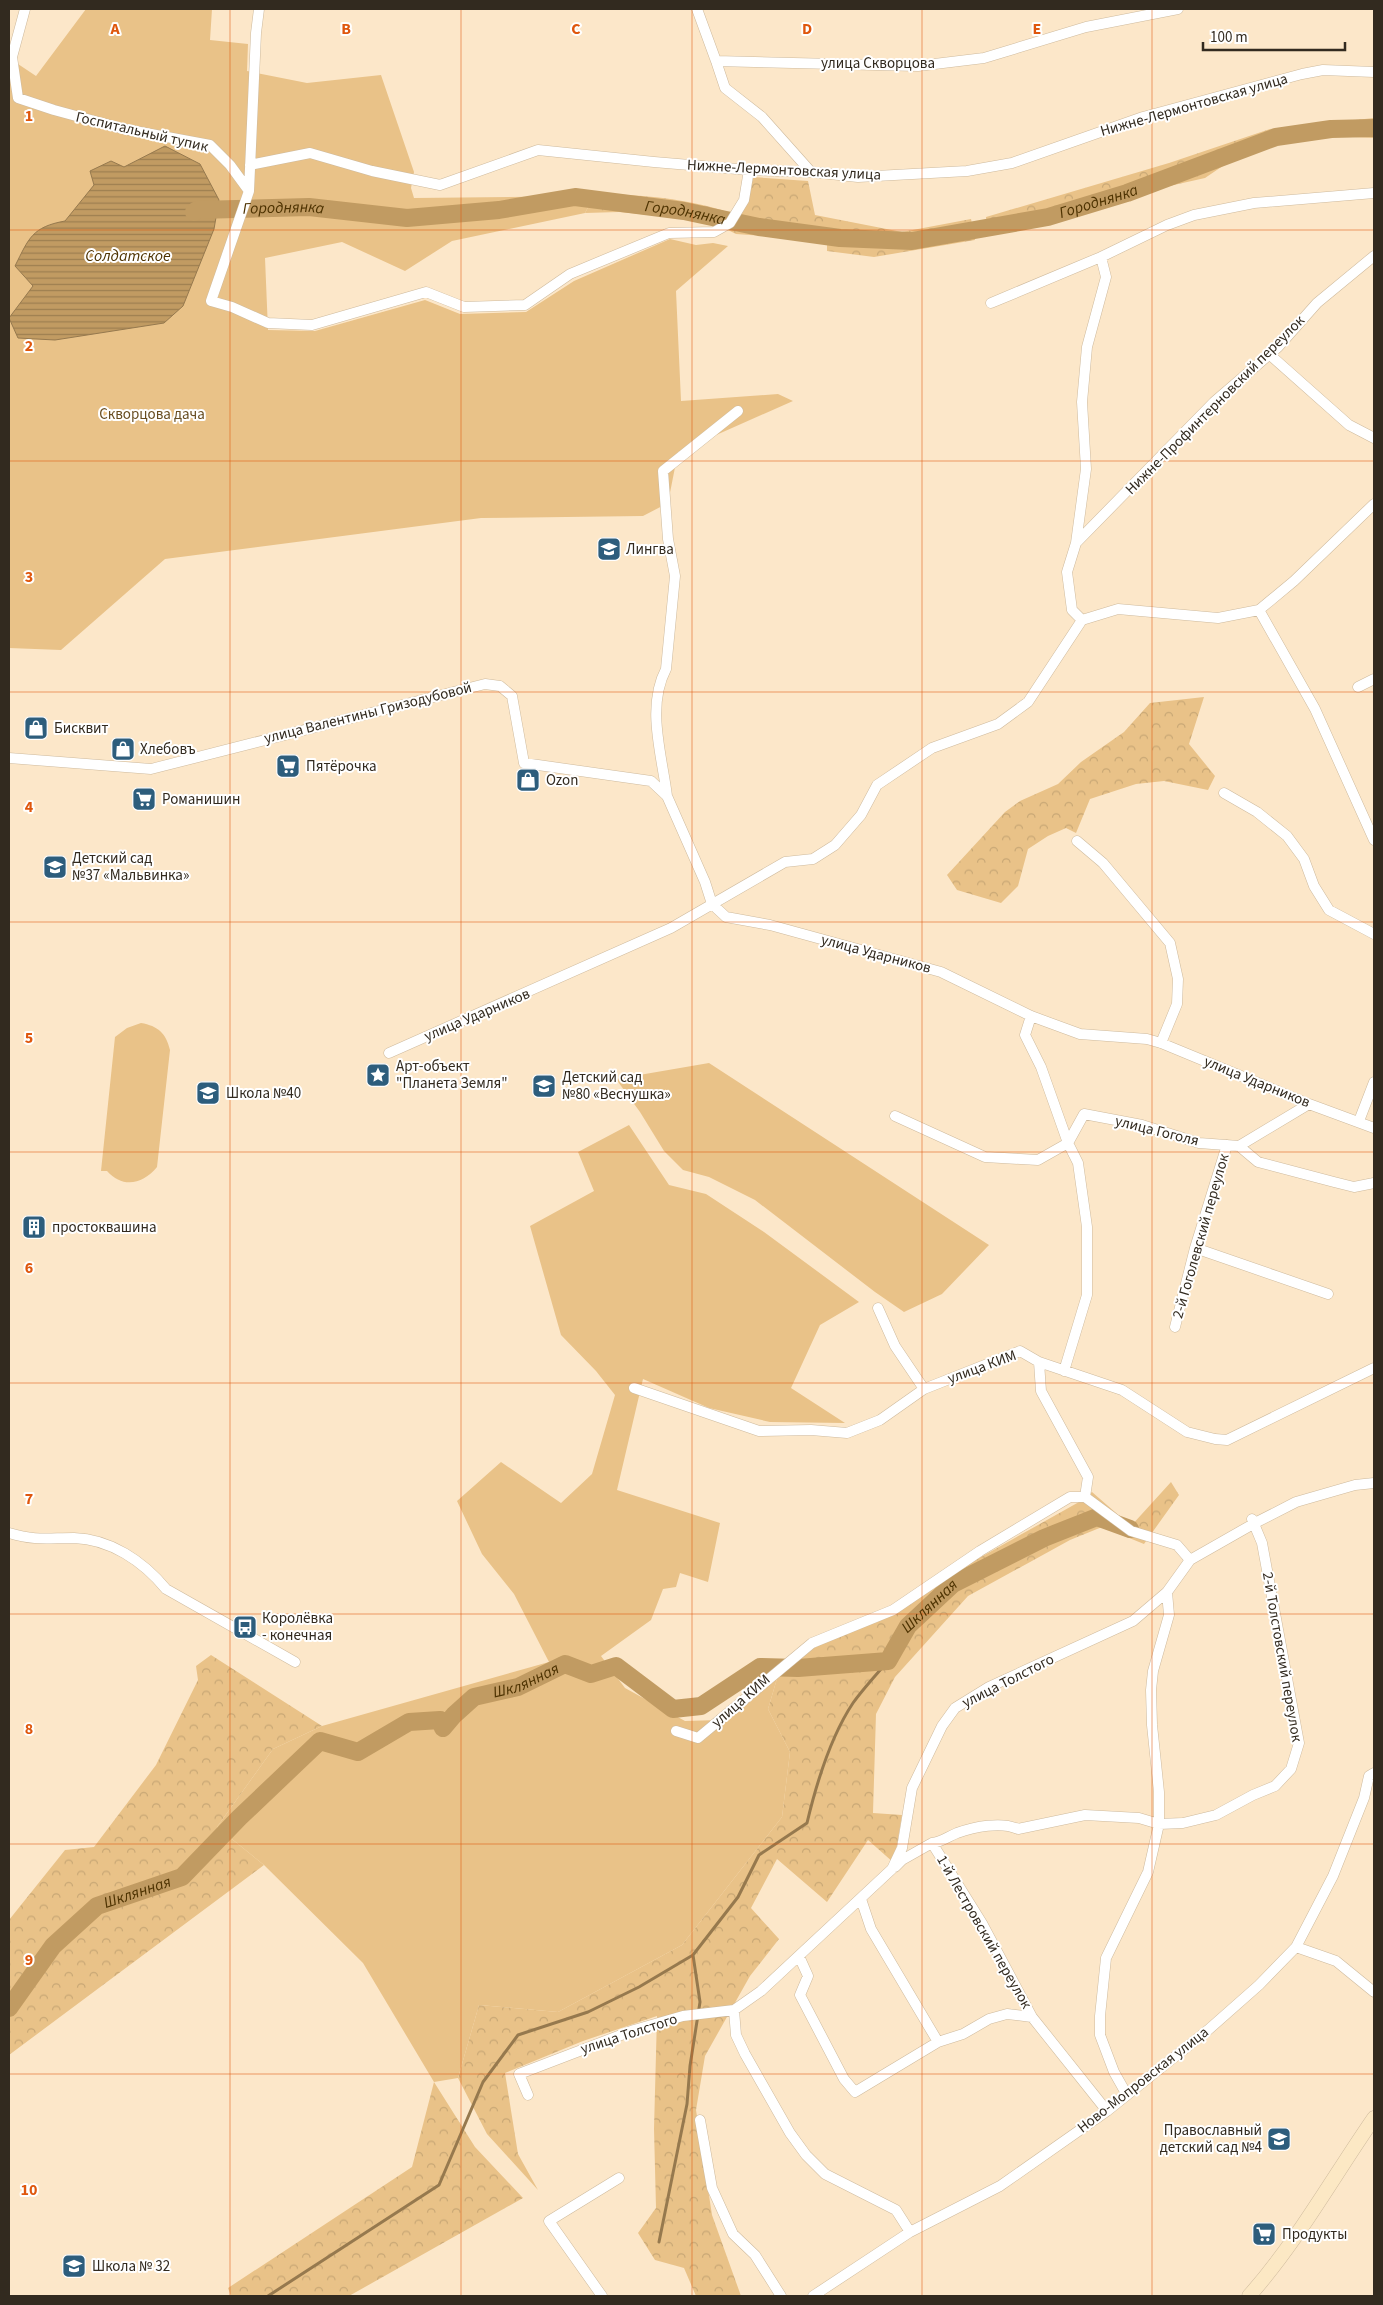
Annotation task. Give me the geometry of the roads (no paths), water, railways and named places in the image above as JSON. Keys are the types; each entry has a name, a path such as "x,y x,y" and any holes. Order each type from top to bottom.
{"main road":[{"path":"1249,2296 1305,2223 1339,2168 1374,2118"}],"street":[{"name":"Госпитальный тупик","path":"25,9 12,57 13,99 124,130 210,144 230,165 249,191"},
{"path":"259,9 256,33 249,191 211,301 232,307 268,322 312,325 426,292 464,307 526,305 570,274 669,233 714,232 730,223 744,200 749,170"},
{"path":"696,9 725,88 762,116 811,172"},
{"name":"улица Скворцова","path":"716,61 928,64 984,58 1086,26 1178,9"},
{"name":"Нижне-Лермонтовская улица","path":"250,165 310,153 372,171 440,184 538,150 749,170 858,176 968,171 1012,163 1143,117 1302,74 1323,70 1374,72"},
{"path":"990,303 1101,257 1167,225 1194,215 1254,203 1374,193"},
{"name":"Нижне-Профинтерновский переулок","path":"1082,620 1072,610 1067,572 1076,542 1214,402 1269,354 1317,302 1374,256"},
{"path":"1076,542 1086,469 1082,402 1087,348 1106,277 1101,257"},
{"path":"1269,354 1349,424 1374,438"},
{"path":"667,796 655,705 662,676 666,669 675,576 668,539 663,470 738,411"},
{"path":"712,904 785,862 813,860 835,845 862,815 877,785 932,748 998,724 1028,702 1082,620 1118,609 1218,618 1259,610 1294,581 1374,504"},
{"path":"1259,610 1315,709 1374,840"},
{"path":"1358,687 1374,679"},
{"name":"улица Валентины Гризодубовой","path":"9,758 150,769 485,684 500,686 512,696 524,763 651,781 667,796 705,882 712,904"},
{"path":"1224,793 1257,812 1287,836 1304,859 1314,886 1329,910 1374,934"},
{"path":"1077,840 1103,863 1170,943 1178,979 1177,1004 1161,1043"},
{"name":"улица Ударников","path":"389,1053 615,954 671,928 712,904 726,917 770,925 941,972 1031,1016 1080,1034 1147,1039 1161,1043 1309,1104 1374,1128"},
{"path":"1031,1016 1025,1035 1041,1067 1068,1143 1078,1164 1087,1227 1087,1295 1064,1371"},
{"path":"1359,1121 1374,1082"},
{"path":"1309,1104 1239,1146 1258,1162 1354,1187 1374,1184"},
{"name":"улица Гоголя","path":"1068,1143 1084,1114 1142,1125 1199,1143 1239,1146"},
{"path":"895,1116 985,1157 1038,1160 1068,1143"},
{"name":"2-й Гоголевский переулок","path":"1175,1327 1195,1248 1227,1145"},
{"path":"1195,1248 1328,1294"},
{"path":"878,1308 894,1346 924,1389"},
{"name":"улица КИМ","path":"634,1388 759,1431 811,1430 847,1433 880,1420 924,1389 1020,1351 1039,1362 1122,1390 1187,1432 1227,1440 1374,1368"},
{"path":"1039,1362 1041,1391 1088,1477 1085,1497 1131,1531 1177,1545 1190,1560"},
{"name":"улица Толстого","path":"528,2095 520,2074 634,2030 691,2015 734,2010 761,1991 892,1869 902,1848 912,1788 942,1726 955,1708 989,1687 1133,1621 1168,1592 1190,1560 1254,1521 1296,1502 1355,1485 1374,1483"},
{"name":"улица КИМ","path":"676,1731 698,1738 728,1715 777,1671 812,1643 893,1610 980,1551 1070,1497 1085,1497"},
{"name":"2-й Толстовский переулок","path":"1159,1824 1183,1823 1216,1815 1253,1795 1275,1786 1291,1769 1299,1744 1262,1543 1254,1521"},
{"path":"9,1533 40,1540 75,1538 99,1541 117,1548 155,1576 166,1589 295,1662"},
{"path":"1127,2095 1114,2072 1100,2035 1100,2016 1106,1958 1148,1872 1159,1824 1160,1792 1152,1725 1151,1690 1153,1671 1169,1615 1168,1592"},
{"name":"Ново-Мопровская улица","path":"813,2296 910,2232 1000,2186 1107,2111 1208,2030 1259,1985 1296,1946 1333,1876 1364,1798 1369,1776 1374,1774"},
{"name":"1-й Лестровский переулок","path":"1107,2111 1032,2017 982,1925 932,1843 974,1829 1009,1824 1018,1828 1085,1815 1139,1818 1159,1824"},
{"path":"892,1869 902,1860 932,1843"},
{"path":"861,1899 872,1929 938,2042"},
{"path":"1296,1946 1336,1961 1374,1992"},
{"path":"799,1956 808,1976 800,1995 844,2079 855,2092 938,2042 963,2034 989,2019 1008,2014 1032,2017"},
{"path":"734,2010 736,2035 745,2054 790,2133 806,2155 825,2174 896,2210 910,2232"},
{"path":"700,2120 712,2188 733,2234 755,2256 780,2296"},
{"path":"602,2296 548,2221 620,2178"}],"water":[{"name":"Солдатское","path":"165,146 200,164 219,200 214,229 183,306 164,323 55,340 18,338 9,318 33,286 15,266 28,241 38,230 65,221 94,185 90,171 111,161 124,167"}],"waterway":[{"name":"Городнянка","path":"194,212 197,210 309,207 407,218 499,210 575,197 684,211 759,227 840,238 912,241 1048,217 1127,193 1276,137 1331,129 1374,128"},
{"name":"Шклянная","path":"9,2008 53,1946 97,1906 182,1877 239,1818 320,1741 358,1752 409,1722 440,1720 443,1728 474,1697 518,1687 565,1664 591,1674 616,1666 673,1709 701,1706 760,1667 798,1668 888,1661 908,1626 953,1584 1044,1538 1097,1517 1130,1529"},
{"path":"268,2296 439,2185 483,2082 518,2035 588,2012 639,1987 693,1955 738,1897 759,1855 807,1823 820,1777 838,1730 853,1703 888,1661"},
{"path":"659,2242 687,2104 690,2066 700,2002 693,1955"}],"place":[{"name":"Лингва","path":"609,549"},
{"name":"Бисквит","path":"36,728"},
{"name":"Хлебовъ","path":"123,749"},
{"name":"Пятёрочка","path":"288,766"},
{"name":"Ozon","path":"528,780"},
{"name":"Романишин","path":"144,799"},
{"name":"Детский сад №37 «Мальвинка»","path":"55,867"},
{"name":"Арт-объект \"Планета Земля\"","path":"378,1075"},
{"name":"Детский сад №80 «Веснушка»","path":"544,1086"},
{"name":"Школа №40","path":"208,1093"},
{"name":"простоквашина","path":"34,1227"},
{"name":"Королёвка - конечная","path":"245,1627"},
{"name":"Православный детский сад №4","path":"1279,2139"},
{"name":"Продукты","path":"1264,2234"},
{"name":"Школа № 32","path":"74,2266"}],"park label":[{"name":"Скворцова дача","path":"152,414"}]}
